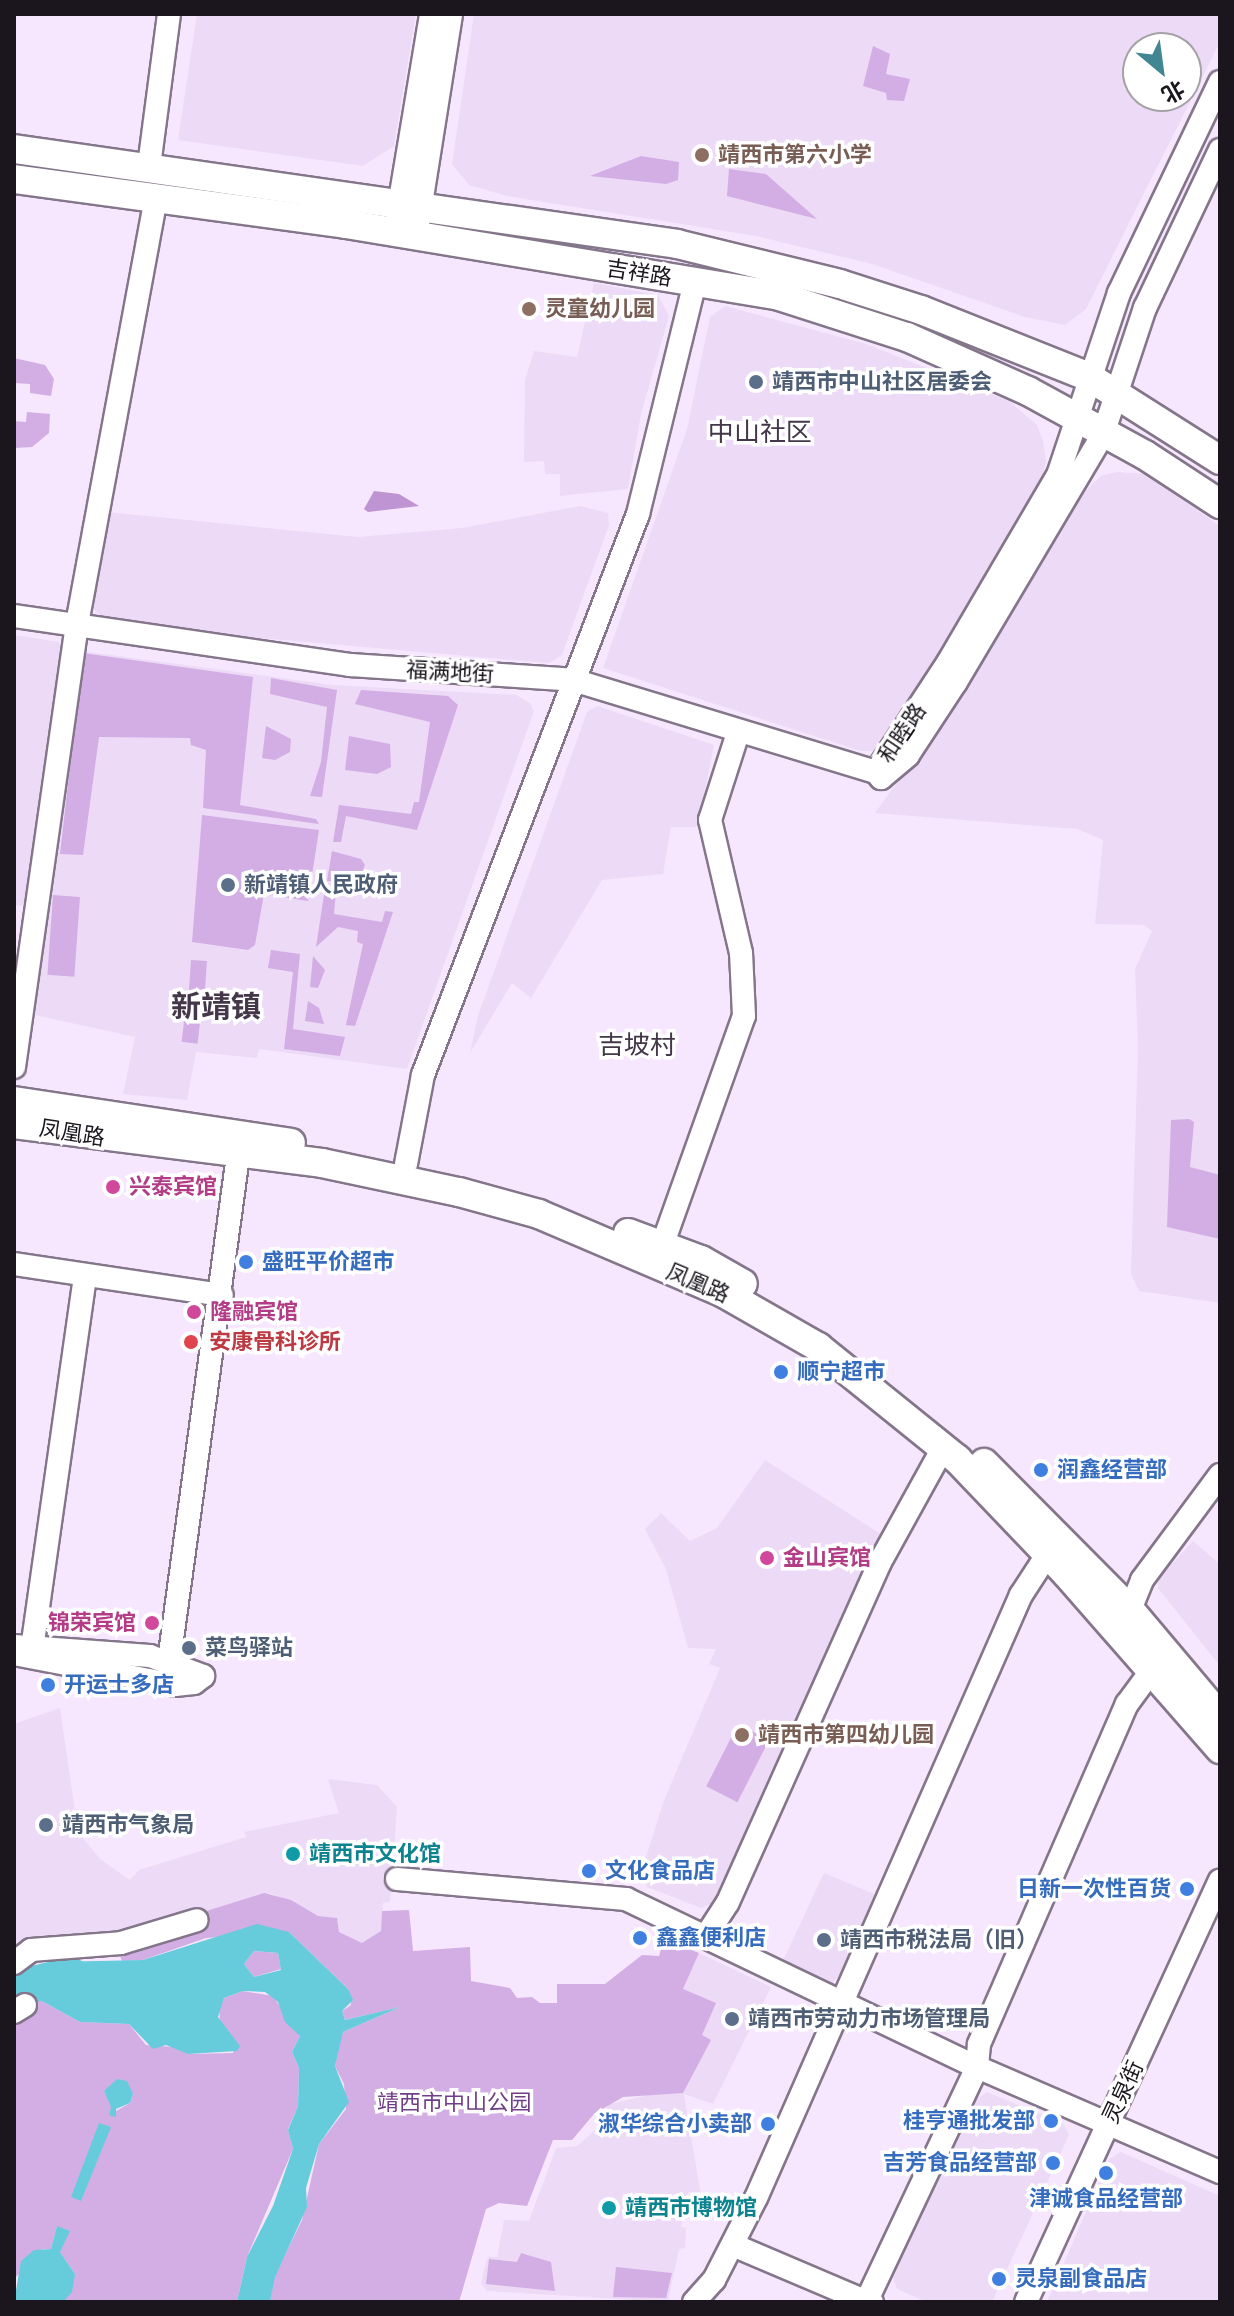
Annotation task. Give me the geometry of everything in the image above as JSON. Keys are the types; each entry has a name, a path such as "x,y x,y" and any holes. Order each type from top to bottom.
{"main road":[{"name":"吉祥路","path":"14,149 410,204 642,239 713,253 921,310 1102,384 1220,460"},
{"name":"吉祥路","path":"14,179 155,202 405,234 779,296 907,337 1028,391 1220,504"},
{"path":"641,274 642,239"},
{"path":"702,283 713,253"},
{"name":"凤凰路","path":"14,1101 406,1164 517,1193 701,1260 838,1340 926,1410 1043,1516 1130,1610 1220,1717"},
{"name":"凤凰路","path":"14,1124 371,1172 500,1202 581,1231 766,1315 886,1397 943,1448 1047,1555 1220,1749"}],"street":[{"path":"149,166 169,14"},
{"path":"410,204 431,14"},
{"path":"405,234 451,14"},
{"name":"和睦路","path":"876,772 949,661 1050,488 1091,428 1152,218 1220,82"},
{"name":"和睦路","path":"1102,384 1145,308 1220,150"},
{"path":"14,1067 23,929 155,202"},
{"path":"406,1164 423,1075 638,514 702,283"},
{"name":"福满地街","path":"14,616 350,665 573,680 738,733 876,772"},
{"path":"662,1246 744,1016 741,953 710,820 738,733"},
{"path":"169,1661 222,1295 238,1156"},
{"path":"14,1264 222,1295"},
{"path":"20,1649 85,1276"},
{"path":"706,1936 728,1902 879,1564 943,1448"},
{"path":"1130,1610 1142,1580 1220,1475"},
{"path":"694,2302 714,2280 733,2245 1021,1595 1047,1555"},
{"path":"20,1649 169,1661 203,1676 194,1683 175,1685 20,1649"},
{"path":"733,2245 869,2301 977,2067 979,2044 1127,1704 1152,1670"},
{"path":"397,1879 626,1899 977,2067 1107,2126 1220,2172"},
{"name":"灵泉街","path":"1026,2302 1220,1881"},
{"path":"14,1963 31,1950 113,1944 197,1920"}],"shaded area":[{"path":"197,14 416,14 394,146 363,166 178,140"},
{"name":"靖西市第六小学","path":"474,14 1220,14 1220,42 1202,78 1202,32 1122,32 1122,112 1185,112 1086,309 1065,325 1025,317 872,264 756,236 507,196 469,185 452,164"},
{"path":"594,283 658,295 669,316 641,414 628,489 560,496 560,474 545,474 544,461 524,462 525,380 534,351 577,357"},
{"path":"725,306 866,344 1009,401 1037,425 1043,441 1046,461 1039,489 955,639 879,751 861,751 603,668 687,429 710,317"},
{"path":"1117,472 1145,474 1220,526 1220,1303 1139,1291 1131,1274 1138,1047 1135,969 1152,931 1144,925 1095,924 1103,840 1077,829 875,813 958,698 1080,496 1101,476"},
{"path":"374,491 399,494 419,506 368,512 364,509"},
{"path":"580,506 608,513 609,525 562,655 549,663 248,637 102,616 93,609 107,512 358,537 462,528"},
{"path":"14,635 59,642 63,649 29,900 21,906 14,905"},
{"name":"新靖镇人民政府","path":"81,651 333,685 516,695 530,703 534,711 407,1069 259,1049 257,1058 196,1052 187,1100 123,1094 135,1037 35,1015"},
{"path":"597,706 714,745 698,827 671,827 663,874 602,880 531,998 512,983 470,1053 478,1016 587,712"},
{"path":"765,1460 884,1536 718,1901 701,1908 647,1887 641,1873 663,1803 720,1668 709,1664 716,1649 688,1648 666,1569 645,1529 661,1513 690,1541 717,1528"},
{"path":"1193,1541 1220,1564 1220,1666 1158,1588 1159,1578"},
{"path":"60,1708 78,1832 100,1859 130,1880 139,1870 246,1837 244,1832 339,1813 328,1779 377,1785 397,1807 390,1902 383,1903 381,1932 362,1943 339,1932 337,1918 318,1916 272,1894 131,1931 14,1945 14,1724"},
{"name":"靖西市税法局（旧）","path":"824,1873 874,1894 848,1962 830,1987 780,1967"},
{"name":"靖西市博物馆","path":"699,1953 771,1987 713,2104 684,2094 701,2196 688,2192 681,2227 686,2228 685,2248 679,2249 668,2302 487,2291 481,2283 485,2266 488,2257 497,2257 504,2220 529,2221 556,2148 577,2146 608,2116 607,2105 656,2093 702,2035 683,1989"},
{"path":"987,2092 1063,2123 1069,2135 992,2302 927,2302 897,2289 893,2278 974,2101"},
{"path":"1121,2152 1220,2196 1220,2302 1047,2302 1109,2159"}],"green space":[{"path":"873,46 890,54 886,74 910,79 904,101 887,100 886,93 863,86"},
{"path":"641,156 679,162 678,180 666,184 590,176"},
{"path":"729,169 766,174 817,219 727,196"},
{"path":"14,358 45,365 54,379 51,396 30,393 30,384 14,383"},
{"path":"27,412 50,414 49,433 32,447 14,448 14,421 26,422"},
{"path":"83,653 253,677 240,805 316,819 319,824 203,808 206,750 191,745 190,738 99,737 83,855 60,854"},
{"path":"271,678 337,690 322,797 310,796 321,762 327,707 270,694"},
{"path":"361,690 448,696 458,705 417,830 346,816 341,842 333,842 339,805 411,814 414,802 419,802 430,722 355,704"},
{"path":"266,726 291,739 290,752 275,760 262,758"},
{"path":"349,736 390,744 391,767 377,774 345,770"},
{"path":"202,815 319,830 308,901 264,894 255,945 248,950 192,942"},
{"path":"332,851 361,859 365,865 358,882 327,881"},
{"path":"325,888 336,890 334,914 382,922 385,911 393,912 355,1026 346,1025 363,944 357,942 358,931 338,927 316,947"},
{"path":"53,895 80,897 74,977 47,975"},
{"path":"271,950 300,954 293,1029 345,1037 340,1056 284,1049 293,972 268,968"},
{"path":"313,956 325,970 318,988 310,987"},
{"path":"191,960 207,961 205,991 189,990"},
{"path":"308,1001 319,1008 324,1024 305,1021"},
{"path":"185,1014 201,1016 197,1044 182,1042"},
{"path":"1189,1119 1194,1122 1190,1167 1220,1175 1220,1239 1167,1227 1171,1120"},
{"path":"738,1724 769,1740 737,1802 706,1786"},
{"name":"靖西市中山公园","path":"264,1893 291,1900 318,1916 337,1918 339,1932 362,1943 381,1931 382,1911 409,1910 413,1951 470,1947 471,1981 510,1988 517,1998 532,1997 540,2003 557,2003 557,1984 605,1984 642,1955 659,1956 664,1939 699,1953 683,1989 716,2003 702,2035 711,2040 683,2093 623,2097 594,2114 572,2140 553,2140 527,2206 499,2203 486,2209 459,2302 270,2302 274,2277 302,2220 319,2144 346,2109 344,2084 335,2066 340,2038 343,2032 400,2007 345,2020 342,2011 351,2005 348,1989 289,1932 206,1938 143,1960 122,1961 120,1956 200,1913"},
{"path":"254,1951 278,1953 281,1969 254,1977 244,1964"},
{"path":"243,1991 273,1996 300,2036 292,2052 299,2068 298,2106 288,2129 293,2149 247,2257 237,2302 63,2302 75,2274 60,2252 57,2226 51,2249 43,2249 16,2277 14,2292 14,2025 31,2016 31,2003 40,2000 80,2022 129,2024 146,2045 174,2047 188,2054 233,2053 236,2041 220,2024 219,2008 224,1998","holes":["104,2091 133,2094 130,2103 109,2115 112,2107"]},
{"path":"521,2253 551,2262 555,2291 486,2284 489,2259 517,2262"},
{"path":"616,2267 672,2273 666,2298 613,2297"}],"water":[{"path":"257,1924 289,1932 348,1989 353,2000 342,2011 345,2020 400,2007 343,2032 335,2066 349,2102 319,2144 306,2188 307,2207 275,2277 270,2302 237,2302 247,2257 273,2206 293,2149 288,2130 298,2106 299,2068 292,2052 300,2036 285,2022 278,2002 265,1992 243,1991 224,1998 218,2017 240,2046 237,2051 188,2054 166,2045 153,2049 129,2024 80,2022 40,2000 31,2003 20,1973 53,1962 143,1960","holes":["254,1951 278,1953 281,1970 254,1977 244,1964"]},
{"path":"117,2079 127,2081 133,2094 130,2103 116,2109 116,2117 109,2115 111,2107 104,2091"},
{"path":"99,2123 111,2127 81,2201 71,2197"},
{"path":"57,2226 70,2231 60,2252 75,2274 72,2292 63,2302 14,2302 21,2261 34,2250 51,2249"}],"waterway":[{"path":"14,1989 70,1975"}],"place":[{"name":"靖西市第六小学","path":"702,155"},
{"name":"灵童幼儿园","path":"529,309"},
{"name":"靖西市中山社区居委会","path":"756,382"},
{"name":"新靖镇人民政府","path":"228,885"},
{"name":"兴泰宾馆","path":"113,1187"},
{"name":"盛旺平价超市","path":"246,1262"},
{"name":"隆融宾馆","path":"194,1312"},
{"name":"安康骨科诊所","path":"191,1342"},
{"name":"顺宁超市","path":"781,1372"},
{"name":"润鑫经营部","path":"1041,1470"},
{"name":"金山宾馆","path":"767,1558"},
{"name":"锦荣宾馆","path":"152,1623"},
{"name":"菜鸟驿站","path":"189,1648"},
{"name":"开运士多店","path":"48,1685"},
{"name":"靖西市第四幼儿园","path":"742,1735"},
{"name":"靖西市气象局","path":"46,1825"},
{"name":"靖西市文化馆","path":"293,1854"},
{"name":"文化食品店","path":"589,1871"},
{"name":"日新一次性百货","path":"1187,1889"},
{"name":"鑫鑫便利店","path":"640,1938"},
{"name":"靖西市税法局（旧）","path":"824,1940"},
{"name":"靖西市劳动力市场管理局","path":"732,2019"},
{"name":"桂亨通批发部","path":"1051,2121"},
{"name":"淑华综合小卖部","path":"768,2124"},
{"name":"吉芳食品经营部","path":"1053,2163"},
{"name":"津诚食品经营部","path":"1106,2173"},
{"name":"靖西市博物馆","path":"609,2208"},
{"name":"灵泉副食品店","path":"999,2279"}],"district":[{"name":"中山社区","path":"760,433"},
{"name":"新靖镇","path":"216,1007"},
{"name":"吉坡村","path":"637,1046"}]}
